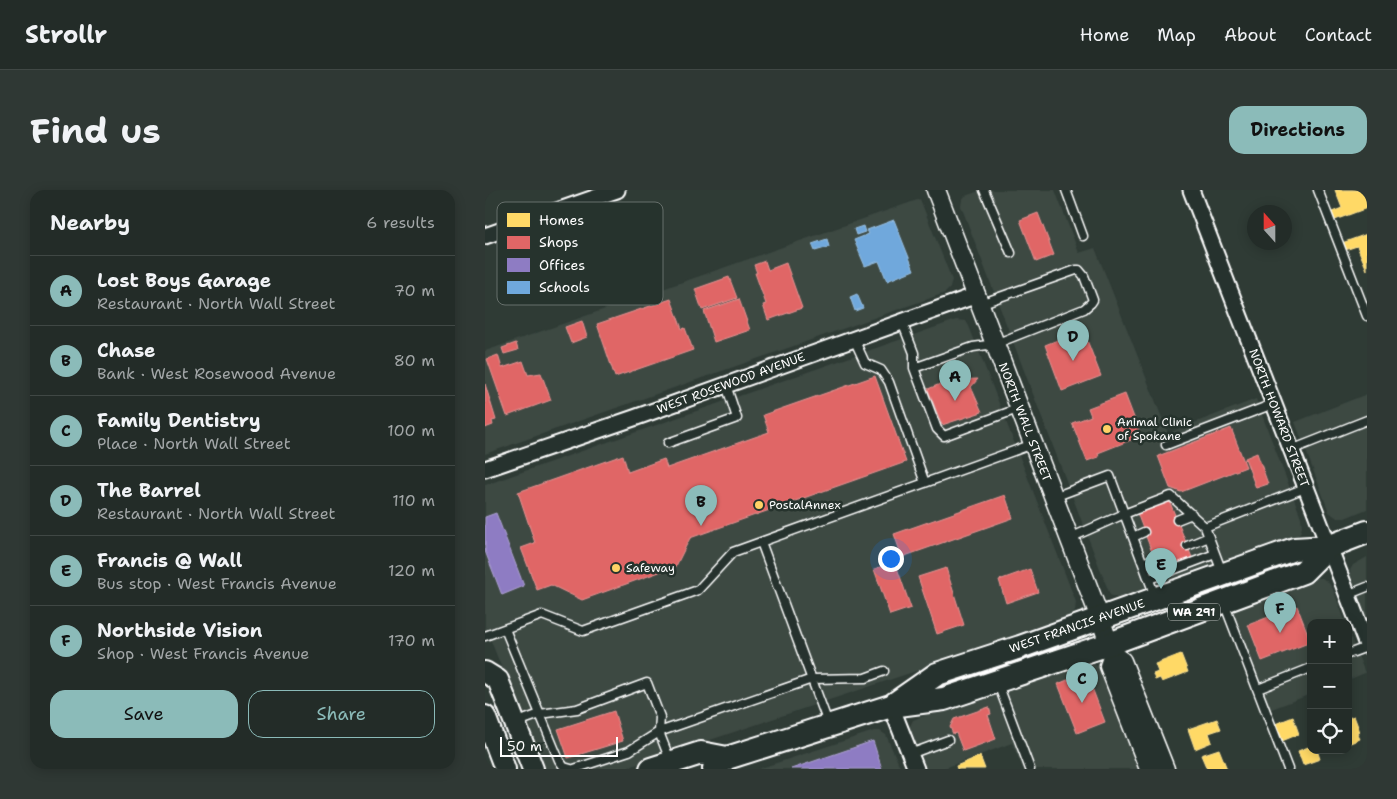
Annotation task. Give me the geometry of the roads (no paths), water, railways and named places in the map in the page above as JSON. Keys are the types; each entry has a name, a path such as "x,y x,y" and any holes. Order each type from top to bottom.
{"main road":[{"name":"WEST FRANCIS AVENUE","path":"891,706 937,674 1100,618 1152,589 1219,564 1294,549 1328,547 1367,532"},
{"name":"WEST FRANCIS AVENUE","path":"661,766 701,753 724,765 829,726 891,706 944,699 1111,650 1223,602 1303,572 1328,547"},
{"path":"485,672 498,680 533,769"},
{"path":"485,718 505,769"}],"street":[{"path":"583,202 617,190"},
{"name":"NORTH WALL STREET","path":"938,190 1100,618 1111,650 1109,666 1149,769"},
{"name":"NORTH HOWARD STREET","path":"1191,190 1367,646"},
{"path":"485,236 497,232"},
{"name":"WEST ROSEWOOD AVENUE","path":"485,469 902,322 979,300"},
{"name":"NORTH WALL STREET","path":"1111,650 1123,661 1165,769"},
{"path":"891,706 916,769"}],"lane":[{"path":"984,190 1011,253"},
{"path":"1066,190 1083,236"},
{"path":"1318,190 1367,316"},
{"path":"914,368 973,347 995,344 1088,306 1093,300 1084,276 1079,270 1075,270 979,300"},
{"path":"902,322 914,353 914,368 937,429 944,436 1020,408"},
{"path":"854,339 865,363 881,370 889,382 925,483"},
{"path":"668,443 737,418 726,385"},
{"path":"1166,445 1273,404"},
{"path":"1291,450 1367,420"},
{"path":"485,636 542,615 583,632 698,590 733,552 1034,444"},
{"path":"1054,498 1110,476 1152,589"},
{"path":"1205,527 1305,488"},
{"path":"1070,538 1171,496 1205,527 1219,564"},
{"path":"1177,520 1191,514"},
{"path":"1133,537 1145,532"},
{"path":"1187,546 1209,537"},
{"path":"761,542 829,726"},
{"path":"1143,563 1155,558"},
{"path":"1347,595 1367,587"},
{"path":"1223,602 1288,769"},
{"path":"505,629 559,760 564,767 572,769 629,751 659,732 812,679 865,678 884,671"},
{"path":"1352,652 1367,646"},
{"path":"1258,689 1307,670"},
{"path":"997,682 1030,769"},
{"path":"515,722 540,714 577,709 647,683 660,717 661,766"},
{"path":"910,754 948,740"}],"place":[{"name":"The Barrel","path":"1073,361"},
{"name":"Lost Boys Garage","path":"955,401"},
{"name":"Animal Clinic of Spokane","path":"1107,429"},
{"name":"PostalAnnex","path":"759,505"},
{"name":"Chase","path":"701,526"},
{"name":"Safeway","path":"616,568"},
{"name":"Francis @ Wall","path":"1161,589"},
{"name":"Northside Vision","path":"1280,633"},
{"name":"Family Dentistry","path":"1082,703"}]}
